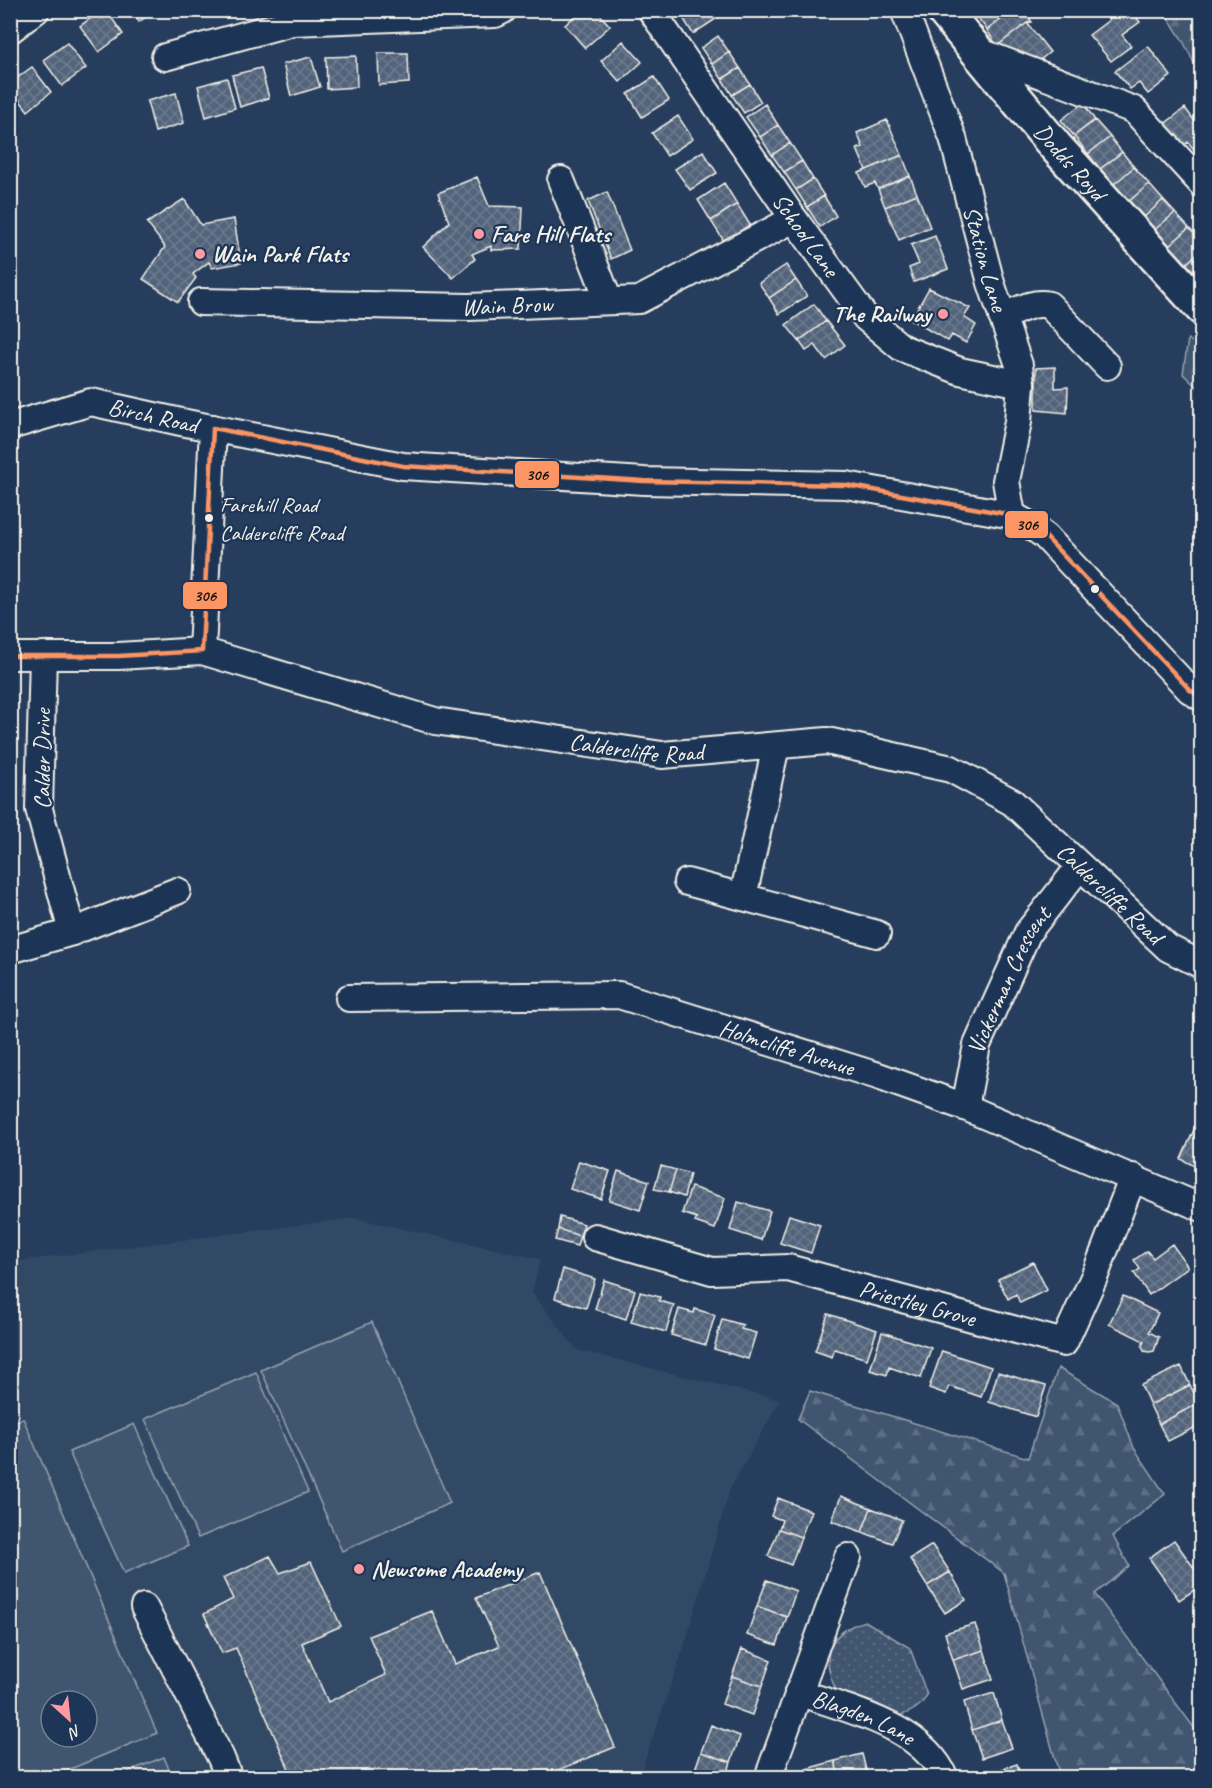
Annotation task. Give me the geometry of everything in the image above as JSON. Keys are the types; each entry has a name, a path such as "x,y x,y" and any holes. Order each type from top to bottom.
{"main road":[{"name":"Dodds Royd","path":"943,10 1056,147 1202,308"}],"street":[{"path":"10,30 36,10"},
{"path":"165,57 292,22 495,15 503,10"},
{"name":"School Lane","path":"651,10 794,219 866,318 902,348 960,371 1021,384"},
{"name":"Station Lane","path":"904,10 953,138 990,283 1019,365 1021,384 1018,422 1006,481 1012,515"},
{"path":"975,50 1134,110 1202,184"},
{"path":"561,180 609,301"},
{"name":"Wain Brow","path":"201,302 469,307 639,300 794,219"},
{"path":"1002,317 1031,305 1041,303 1049,305 1107,366"},
{"name":"Birch Road","path":"10,426 91,402 403,466 644,481 846,485 1012,515"},
{"path":"202,651 213,428"},
{"path":"1012,515 1045,536 1190,690 1202,698"},
{"name":"Caldercliffe Road","path":"10,656 118,656 202,651 435,721 662,755 827,741 951,769 1012,802 1168,948 1202,965"},
{"name":"Calder Drive","path":"43,655 39,809 72,932"},
{"path":"743,897 776,746"},
{"name":"Vickerman Crescent","path":"965,1107 977,1045 1028,933 1080,866"},
{"path":"687,882 877,934"},
{"path":"10,950 72,932 177,891"},
{"name":"Holmcliffe Avenue","path":"349,998 619,995 878,1076 965,1107 1202,1208"},
{"name":"Priestley Grove","path":"595,1237 712,1271 788,1268 1064,1343 1095,1275 1132,1177"},
{"path":"768,1778 848,1557"},
{"path":"144,1607 229,1778"},
{"name":"Blagden Lane","path":"798,1692 908,1734 927,1750 945,1778"}],"shaded area":[{"name":"Newsome Academy","path":"354,1218 540,1259 532,1293 577,1350 780,1400 730,1489 683,1650 639,1777 11,1778 11,1262"}],"green space":[{"path":"1164,11 1201,11 1201,66 1196,67"},
{"path":"1188,339 1201,348 1201,391 1183,374"},
{"path":"372,1322 450,1503 342,1551 261,1370"},
{"path":"1058,1368 1117,1403 1134,1448 1165,1494 1113,1536 1129,1566 1095,1594 1201,1737 1201,1777 1060,1777 1004,1573 798,1419 810,1391 1028,1458"},
{"path":"256,1372 308,1492 198,1538 145,1419"},
{"path":"23,1418 157,1733 51,1777 11,1777 10,1424"},
{"path":"134,1424 188,1546 124,1573 69,1452"},
{"path":"865,1621 910,1648 927,1695 919,1706 907,1713 898,1716 877,1704 836,1690 829,1666 828,1656 831,1647 835,1639 843,1632"},
{"path":"164,1757 172,1777 115,1777"}],"building":[{"path":"102,10 106,10 123,34 99,52 80,26"},
{"path":"131,10 155,10 139,22"},
{"path":"581,10 596,10 610,26 585,48 565,25"},
{"path":"678,10 719,10 722,15 693,34"},
{"path":"1008,10 1010,13 987,30 973,11"},
{"path":"1014,10 1023,10 1032,22 1027,23 997,46 987,30"},
{"path":"1111,10 1131,10 1140,22 1122,35 1131,46 1111,61 1089,35 1109,20 1106,14"},
{"path":"1027,23 1050,52 1035,64 997,46"},
{"path":"718,36 729,52 712,64 701,48"},
{"path":"623,41 642,62 620,82 601,61"},
{"path":"67,43 86,68 62,86 43,60"},
{"path":"1148,46 1171,76 1148,94 1139,83 1130,89 1115,71"},
{"path":"729,52 740,68 722,79 712,64"},
{"path":"378,53 408,53 409,83 379,85"},
{"path":"356,56 357,87 327,89 326,57"},
{"path":"311,57 320,87 291,96 283,64"},
{"path":"32,67 51,92 28,111 10,88 10,83"},
{"path":"261,68 269,98 240,107 232,75"},
{"path":"740,68 750,84 732,95 722,79"},
{"path":"654,77 669,100 642,117 628,94"},
{"path":"227,78 235,108 206,117 198,86"},
{"path":"750,84 761,102 744,113 732,95"},
{"path":"176,93 184,123 155,132 147,101"},
{"path":"1083,103 1095,120 1074,136 1061,120"},
{"path":"765,104 778,125 760,137 746,117"},
{"path":"1185,108 1199,127 1202,125 1202,159 1188,142 1180,149 1162,126"},
{"path":"678,116 693,139 667,156 652,133"},
{"path":"887,120 902,155 866,170 857,149 863,147 857,133"},
{"path":"1095,120 1110,137 1088,154 1074,136"},
{"path":"778,125 790,143 772,155 760,137"},
{"path":"1110,137 1122,152 1100,169 1088,154"},
{"path":"790,143 802,161 784,172 772,155"},
{"path":"703,151 717,173 690,190 675,169"},
{"path":"1122,152 1134,167 1113,185 1100,169"},
{"path":"902,155 910,176 878,189 875,183 865,187 859,173"},
{"path":"802,161 813,179 796,190 784,172"},
{"path":"1134,167 1149,184 1128,202 1113,185"},
{"path":"910,176 917,194 885,207 878,189"},
{"name":"Fare Hill Flats","path":"477,177 489,206 523,207 521,249 491,250 491,246 472,254 475,259 453,278 423,247 449,222 438,193"},
{"path":"813,179 824,196 807,207 796,190"},
{"path":"724,183 737,204 711,221 698,200"},
{"path":"1149,184 1163,200 1143,218 1128,202"},
{"path":"607,192 630,250 611,259 588,201"},
{"path":"917,194 930,227 899,240 885,207"},
{"path":"824,196 836,216 820,227 807,207"},
{"name":"Wain Park Flats","path":"184,199 201,225 234,219 241,263 212,268 209,262 193,274 196,278 178,302 143,279 165,247 147,223"},
{"path":"1163,200 1175,213 1154,230 1143,218"},
{"path":"737,204 750,225 724,241 711,221"},
{"path":"1175,213 1189,228 1169,246 1154,230"},
{"path":"1189,228 1202,243 1202,249 1186,264 1169,246"},
{"path":"935,236 948,269 914,282 909,268 919,264 911,245"},
{"path":"1202,249 1202,279 1201,279 1186,264"},
{"path":"786,265 796,280 769,298 759,283"},
{"path":"796,280 807,296 779,314 769,298"},
{"path":"929,288 970,308 964,317 976,325 966,343 952,335 948,341 911,320"},
{"path":"814,304 826,321 799,341 786,325"},
{"path":"826,321 845,345 826,360 815,345 806,351 799,341"},
{"path":"1055,367 1055,388 1068,387 1067,413 1036,410 1036,368"},
{"path":"1194,1130 1202,1133 1202,1170 1181,1159"},
{"path":"579,1161 610,1171 601,1199 570,1189"},
{"path":"661,1166 676,1170 669,1192 654,1189"},
{"path":"676,1170 690,1174 684,1197 669,1192"},
{"path":"618,1171 649,1181 640,1210 609,1200"},
{"path":"691,1187 725,1198 715,1229 695,1222 697,1218 682,1213"},
{"path":"738,1202 770,1211 761,1240 730,1230"},
{"path":"789,1215 820,1225 811,1253 780,1243"},
{"path":"560,1217 584,1224 580,1236 558,1229"},
{"path":"558,1229 580,1236 577,1246 555,1240"},
{"path":"1172,1244 1188,1267 1149,1295 1134,1273 1140,1269 1134,1260 1147,1251 1153,1258"},
{"path":"1033,1262 1047,1290 1020,1303 1016,1294 1008,1299 998,1279"},
{"path":"563,1269 595,1279 586,1308 555,1298"},
{"path":"604,1280 635,1290 626,1319 595,1309"},
{"path":"640,1292 660,1297 659,1301 674,1305 666,1332 631,1322"},
{"path":"1123,1296 1158,1313 1149,1332 1159,1337 1154,1351 1144,1351 1142,1346 1144,1341 1109,1324"},
{"path":"679,1309 694,1313 695,1309 715,1315 706,1345 671,1335"},
{"path":"828,1314 877,1330 867,1359 835,1349 832,1357 815,1351"},
{"path":"722,1319 743,1325 741,1329 756,1333 748,1359 714,1349"},
{"path":"882,1332 931,1348 921,1378 889,1367 887,1375 870,1370"},
{"path":"942,1351 991,1367 981,1397 949,1386 946,1394 929,1388"},
{"path":"1181,1366 1190,1385 1150,1405 1141,1385"},
{"path":"998,1372 1046,1386 1036,1417 989,1402"},
{"path":"1190,1385 1199,1403 1159,1424 1150,1405"},
{"path":"1199,1403 1202,1408 1202,1424 1168,1441 1159,1424"},
{"path":"841,1496 871,1508 862,1532 832,1521"},
{"path":"778,1498 811,1511 801,1537 779,1529 782,1520 771,1516"},
{"path":"871,1508 902,1520 892,1543 862,1532"},
{"path":"779,1529 801,1537 791,1565 768,1556"},
{"path":"1174,1540 1202,1579 1202,1585 1179,1600 1149,1558"},
{"path":"932,1545 950,1572 927,1586 910,1559"},
{"path":"270,1556 280,1573 311,1562 341,1626 302,1643 328,1702 386,1675 369,1636 432,1611 455,1664 499,1646 476,1598 540,1572 615,1747 551,1773 553,1778 274,1778 289,1769 236,1648 222,1653 204,1614 233,1599 223,1578"},
{"path":"950,1572 966,1600 945,1613 927,1586"},
{"path":"767,1580 796,1591 787,1617 757,1606"},
{"path":"757,1606 787,1617 777,1645 747,1635"},
{"path":"975,1624 984,1650 953,1660 945,1633"},
{"path":"742,1649 771,1660 762,1686 732,1676"},
{"path":"984,1650 993,1679 963,1689 953,1660"},
{"path":"732,1676 762,1686 752,1715 722,1704"},
{"path":"994,1693 1002,1720 972,1730 964,1702"},
{"path":"1002,1720 1012,1748 982,1758 972,1730"},
{"path":"711,1725 740,1736 731,1762 701,1752"},
{"path":"701,1752 731,1762 726,1778 692,1778"},
{"path":"862,1754 868,1778 839,1778 835,1761"},
{"path":"835,1761 839,1778 808,1778 806,1769"},
{"path":"1017,1764 1021,1778 988,1778 987,1774"}],"transit line":[{"name":"306","path":"10,656 118,656 202,651 213,428 403,466 644,481 846,485 1012,515 1045,536 1190,690 1202,698"}],"place":[{"name":"Fare Hill Flats","path":"479,234"},
{"name":"Wain Park Flats","path":"200,254"},
{"name":"The Railway","path":"943,314"},
{"name":"Farehill Road Caldercliffe Road","path":"209,518"},
{"name":"Newsome Academy","path":"359,1569"}]}
